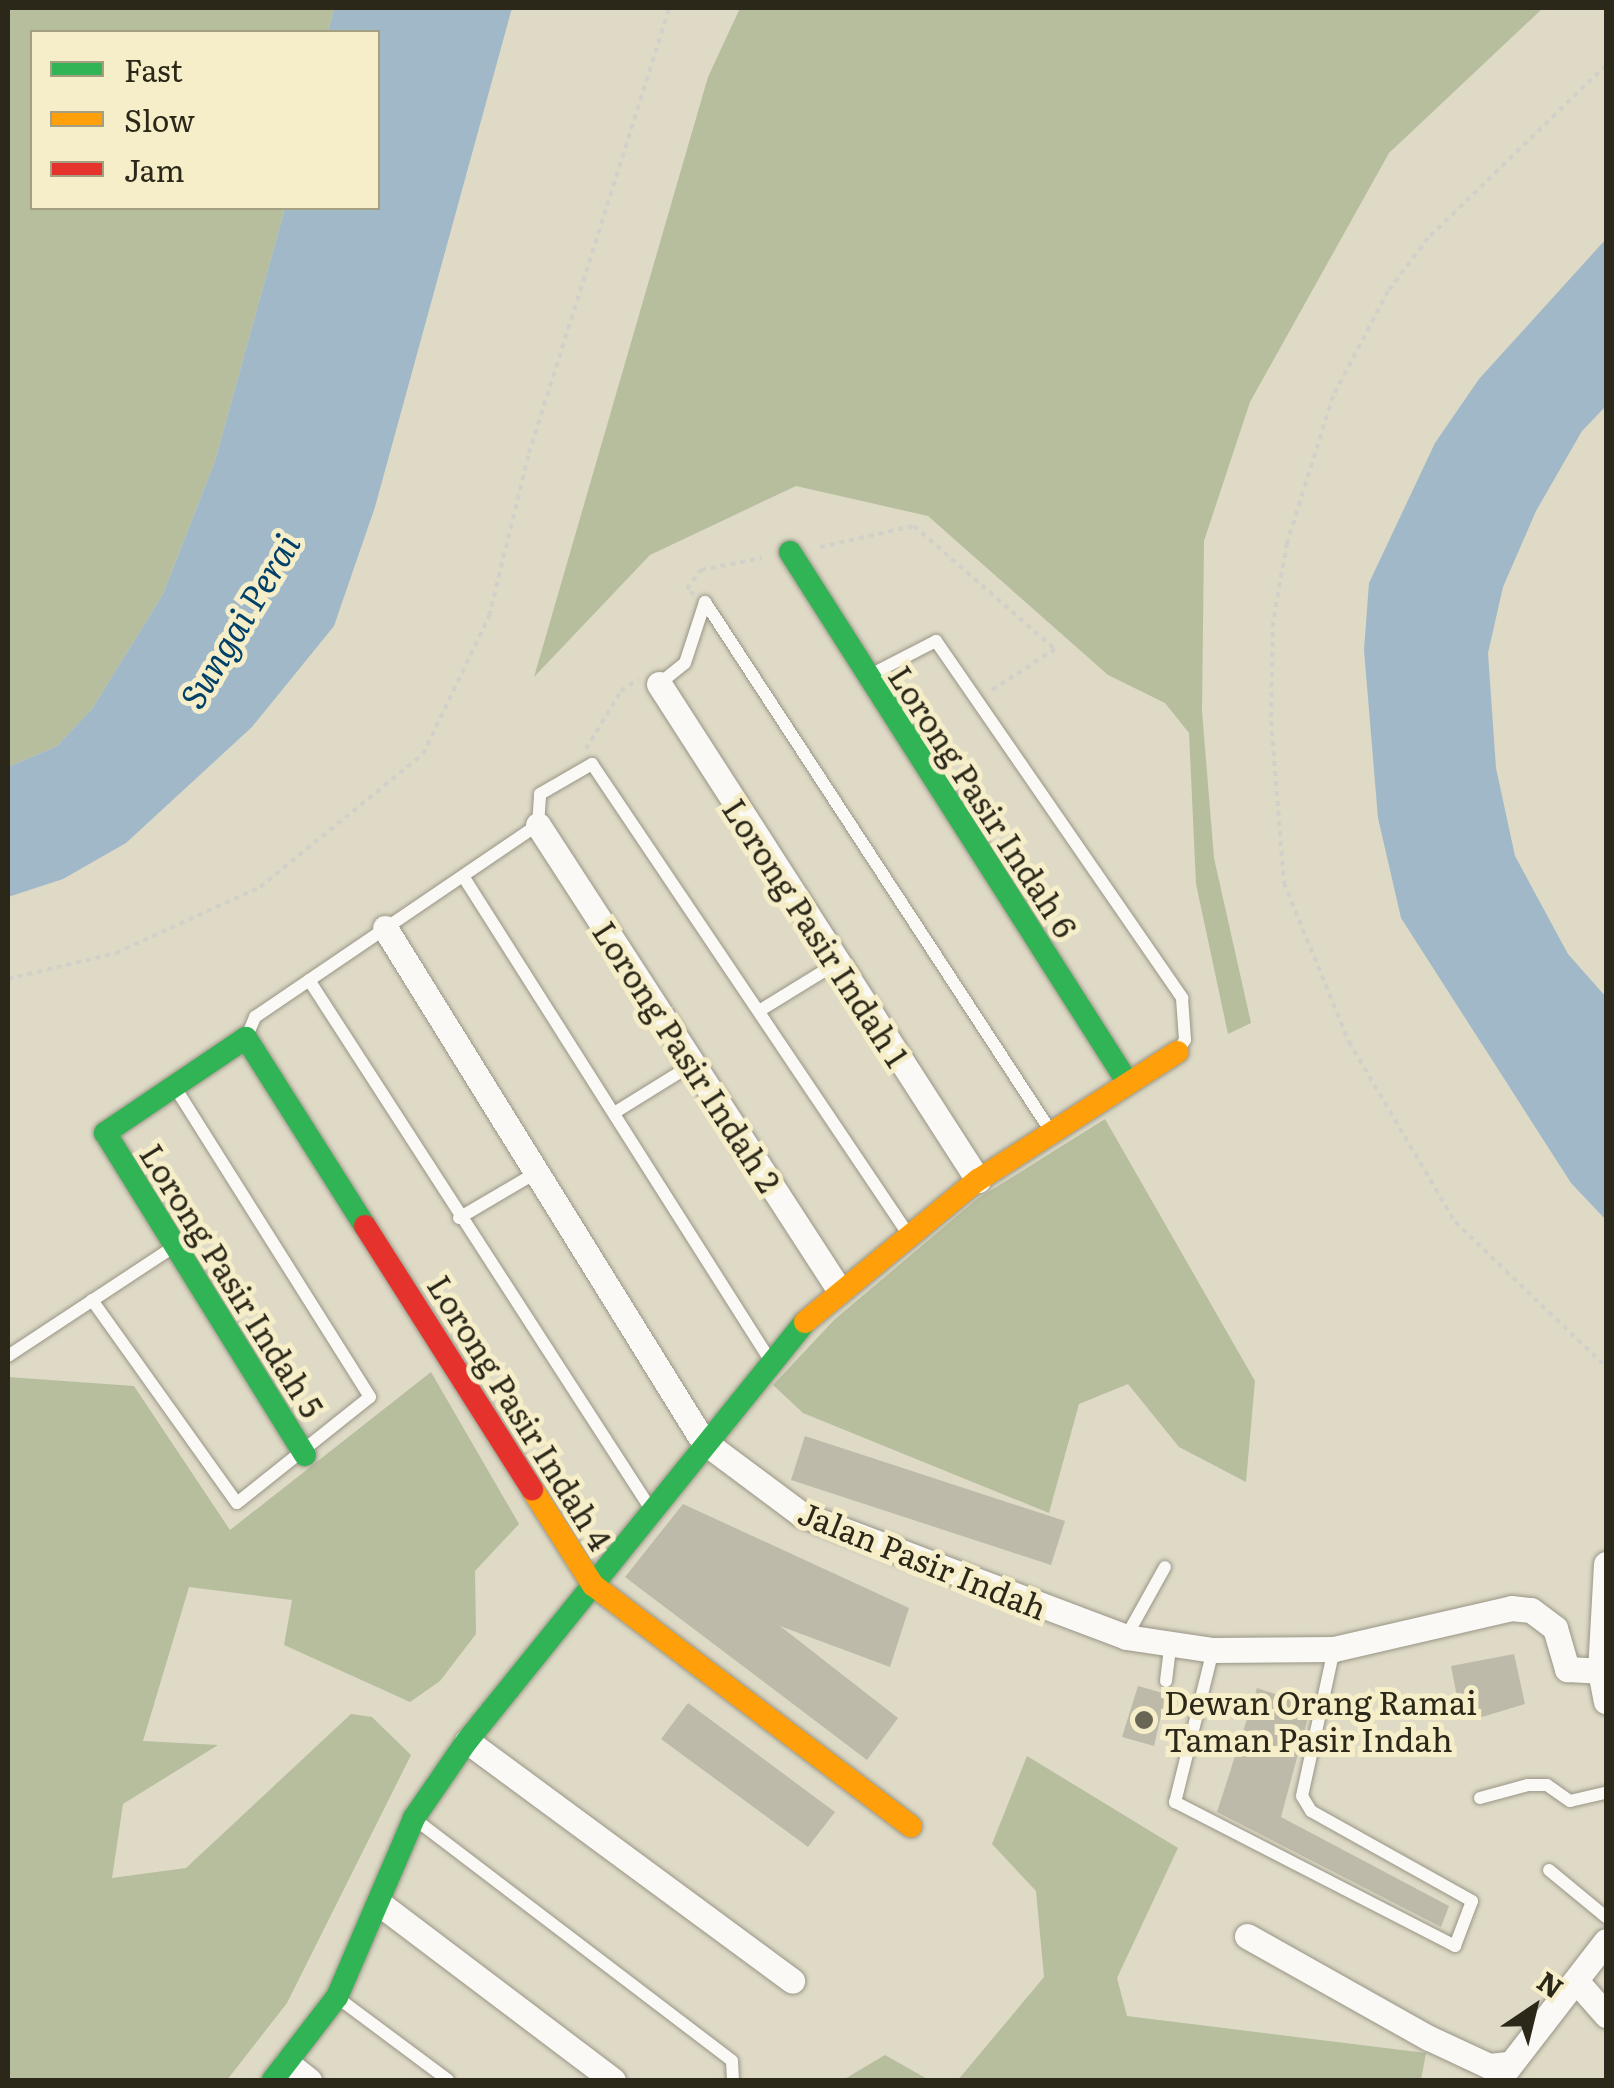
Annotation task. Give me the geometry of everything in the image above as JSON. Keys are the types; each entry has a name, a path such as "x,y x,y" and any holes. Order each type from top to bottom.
{"street":[{"name":"Lorong Pasir Indah 6","path":"790,552 865,678 1128,1083"},
{"name":"Lorong Pasir Indah 1","path":"659,684 978,1180"},
{"name":"Lorong Pasir Indah 2","path":"538,825 838,1288"},
{"name":"Jalan Pasir Indah","path":"386,928 703,1441 801,1514 1126,1636 1214,1650 1334,1649 1511,1608 1531,1610 1556,1628 1567,1669 1600,1671"},
{"path":"172,1082 246,1038"},
{"name":"Lorong Pasir Indah 4","path":"246,1038 592,1584 910,1826"},
{"path":"310,2080 280,2072 337,1997 414,1818 467,1741 770,1359 838,1288 978,1180 1178,1052"},
{"name":"Lorong Pasir Indah 5","path":"172,1082 108,1125 107,1140 305,1455"},
{"path":"1606,1564 1600,1671 1606,1701"},
{"path":"467,1741 792,1981"},
{"path":"380,1904 613,2080"},
{"path":"1247,1936 1444,2046 1503,2072 1578,1983 1606,1940"},
{"path":"1578,1983 1606,2015"}],"lane":[{"path":"659,684 685,664 701,601"},
{"path":"701,601 1052,1132"},
{"path":"865,678 929,639 1182,998 1185,1040 1178,1052"},
{"path":"246,1038 256,1017 538,825 540,794 587,764 596,765 908,1234"},
{"path":"463,876 770,1359"},
{"path":"759,1011 837,963"},
{"path":"309,980 459,1218 651,1510"},
{"path":"614,1113 693,1064"},
{"path":"92,1300 234,1502 305,1455 370,1397 172,1082"},
{"path":"459,1218 537,1172"},
{"path":"8,1356 174,1246"},
{"path":"1126,1636 1165,1567"},
{"path":"1166,1682 1171,1642"},
{"path":"1214,1650 1175,1802 1459,1944 1472,1901 1310,1812 1302,1796 1334,1649"},
{"path":"1480,1798 1528,1785 1547,1785 1570,1802 1606,1793"},
{"path":"414,1818 732,2061 733,2080"},
{"path":"1549,1870 1606,1917"},
{"path":"337,1997 448,2080"}],"path":[{"path":"8,979 116,953 260,887 423,754 490,616 529,453 669,8"},
{"path":"1606,65 1428,238 1388,291 1333,396 1284,559 1273,622 1271,722 1284,883 1349,1042 1455,1222 1606,1367"},
{"path":"701,601 686,589 701,570 914,526 1055,649 975,701"},
{"path":"587,764 586,748 621,690 636,679 659,684"}],"green space":[{"path":"8,8 334,8 328,30 30,30 30,210 284,210 215,461 163,594 92,709 57,746 8,767"},
{"path":"740,8 1543,8 1389,153 1250,402 1204,541 1202,711 1214,858 1251,1023 1228,1034 1196,884 1189,733 1165,703 1108,675 928,516 796,486 650,555 534,677 708,77"},
{"path":"1105,1119 1255,1381 1246,1482 1179,1447 1128,1384 1079,1404 1049,1513 803,1413 773,1385 834,1320 977,1199"},
{"path":"431,1372 519,1524 475,1571 476,1634 440,1681 410,1702 284,1645 292,1600 189,1587 143,1741 218,1745 123,1804 112,1878 186,1868 351,1714 372,1717 411,1755 287,2003 227,2080 8,2080 8,1377 134,1386 230,1530"},
{"path":"1027,1756 1178,1848 1117,1978 1127,2016 1426,2053 1421,2080 958,2080 1044,1977 1036,1891 992,1844"},
{"path":"885,2055 929,2080 843,2080"}],"water":[{"name":"Sungai Perai","path":"334,8 512,8 375,507 334,626 252,727 126,843 63,879 8,897 8,767 57,746 92,709 163,594 215,461 284,210 380,210 380,30 328,30"},
{"path":"1606,239 1606,406 1582,431 1536,511 1503,587 1488,653 1496,768 1515,856 1568,954 1606,997 1606,1220 1571,1183 1401,918 1378,818 1364,650 1369,583 1435,443 1479,379"}],"building":[{"path":"805,1436 1065,1521 1051,1565 791,1480"},
{"path":"683,1504 909,1608 890,1667 780,1626 898,1718 867,1760 625,1577"},
{"path":"1514,1654 1525,1704 1472,1720 1468,1700 1458,1702 1451,1666"},
{"name":"Dewan Orang Ramai Taman Pasir Indah","path":"1138,1686 1166,1694 1154,1746 1122,1737"},
{"path":"1257,1688 1311,1706 1281,1817 1449,1906 1441,1927 1217,1812"},
{"path":"688,1703 835,1812 808,1847 661,1739"}],"traffic: fast":[{"path":"790,552 1128,1083"},
{"path":"305,1455 105,1133 246,1038 365,1226"},
{"path":"273,2080 337,1997 414,1818 467,1741 805,1322"}],"traffic: slow":[{"path":"805,1322 978,1180 1177,1052"},
{"path":"532,1489 593,1585 911,1826"}],"traffic: jam":[{"path":"365,1226 532,1489"}],"place":[{"name":"Dewan Orang Ramai Taman Pasir Indah","path":"1144,1720"}]}
